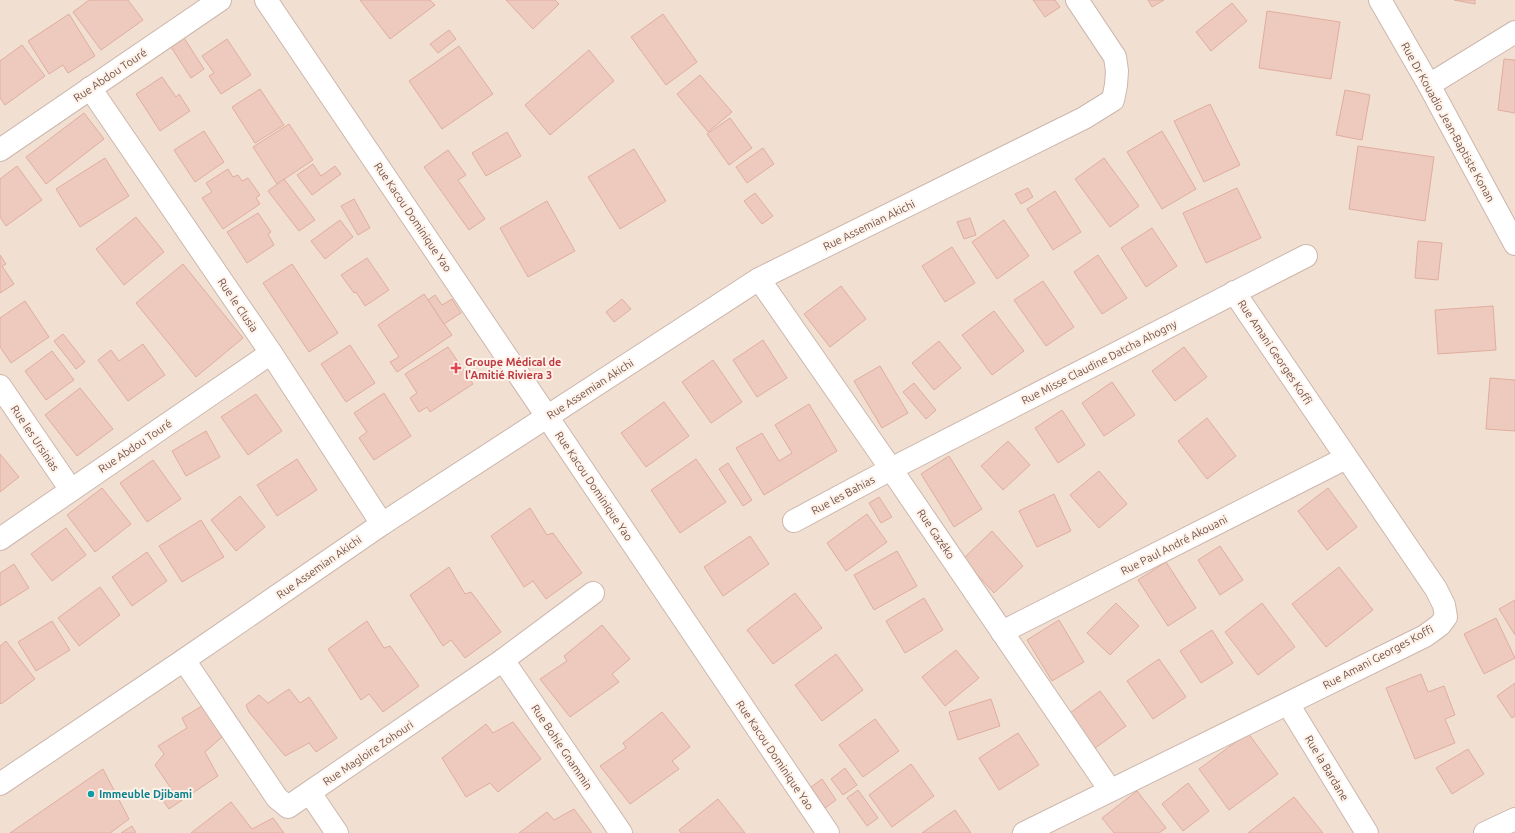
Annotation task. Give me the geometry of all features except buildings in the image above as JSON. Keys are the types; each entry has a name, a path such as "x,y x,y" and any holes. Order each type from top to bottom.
{"street":[{"name":"Rue Abdou Touré","path":"0,150 220,0"},
{"name":"Rue Kacou Dominique Yao","path":"266,0 828,833"},
{"name":"Rue Assemian Akichi","path":"0,784 382,524 760,279 1084,118 1113,100 1116,85 1114,57 1077,0"},
{"name":"Rue Dr Kouadio Jean-Baptiste Konan","path":"1380,0 1429,85 1515,244"},
{"path":"1429,85 1515,32"},
{"name":"Rue le Clusia","path":"90,88 271,353 382,524"},
{"name":"Rue Misse Claudine Datcha Ahogny","path":"891,469 1306,256"},
{"name":"Rue Gazéko","path":"760,279 1110,790"},
{"name":"Rue Amani Georges Koffi","path":"1024,833 1424,636 1440,625 1446,617 1444,605 1436,589 1234,292"},
{"name":"Rue Abdou Touré","path":"0,539 271,353"},
{"name":"Rue les Ursinias","path":"0,386 71,490"},
{"name":"Rue Paul André Akouani","path":"1002,632 1346,458"},
{"name":"Rue les Bahias","path":"794,521 891,469"},
{"name":"Rue Magloire Zohouri","path":"184,660 277,798 288,807 503,660 593,593"},
{"name":"Rue Bohie Gnammin","path":"503,660 621,833"},
{"name":"Rue la Bardane","path":"1288,704 1367,833"},
{"path":"310,792 337,833"},
{"path":"1485,833 1515,819"}],"shaded area":[{"path":"0,0 1515,0 1515,833 0,833"}],"place":[{"name":"Groupe Médical de l'Amitié Riviera 3","path":"456,368"},
{"name":"Immeuble Djibami","path":"91,794"}]}
